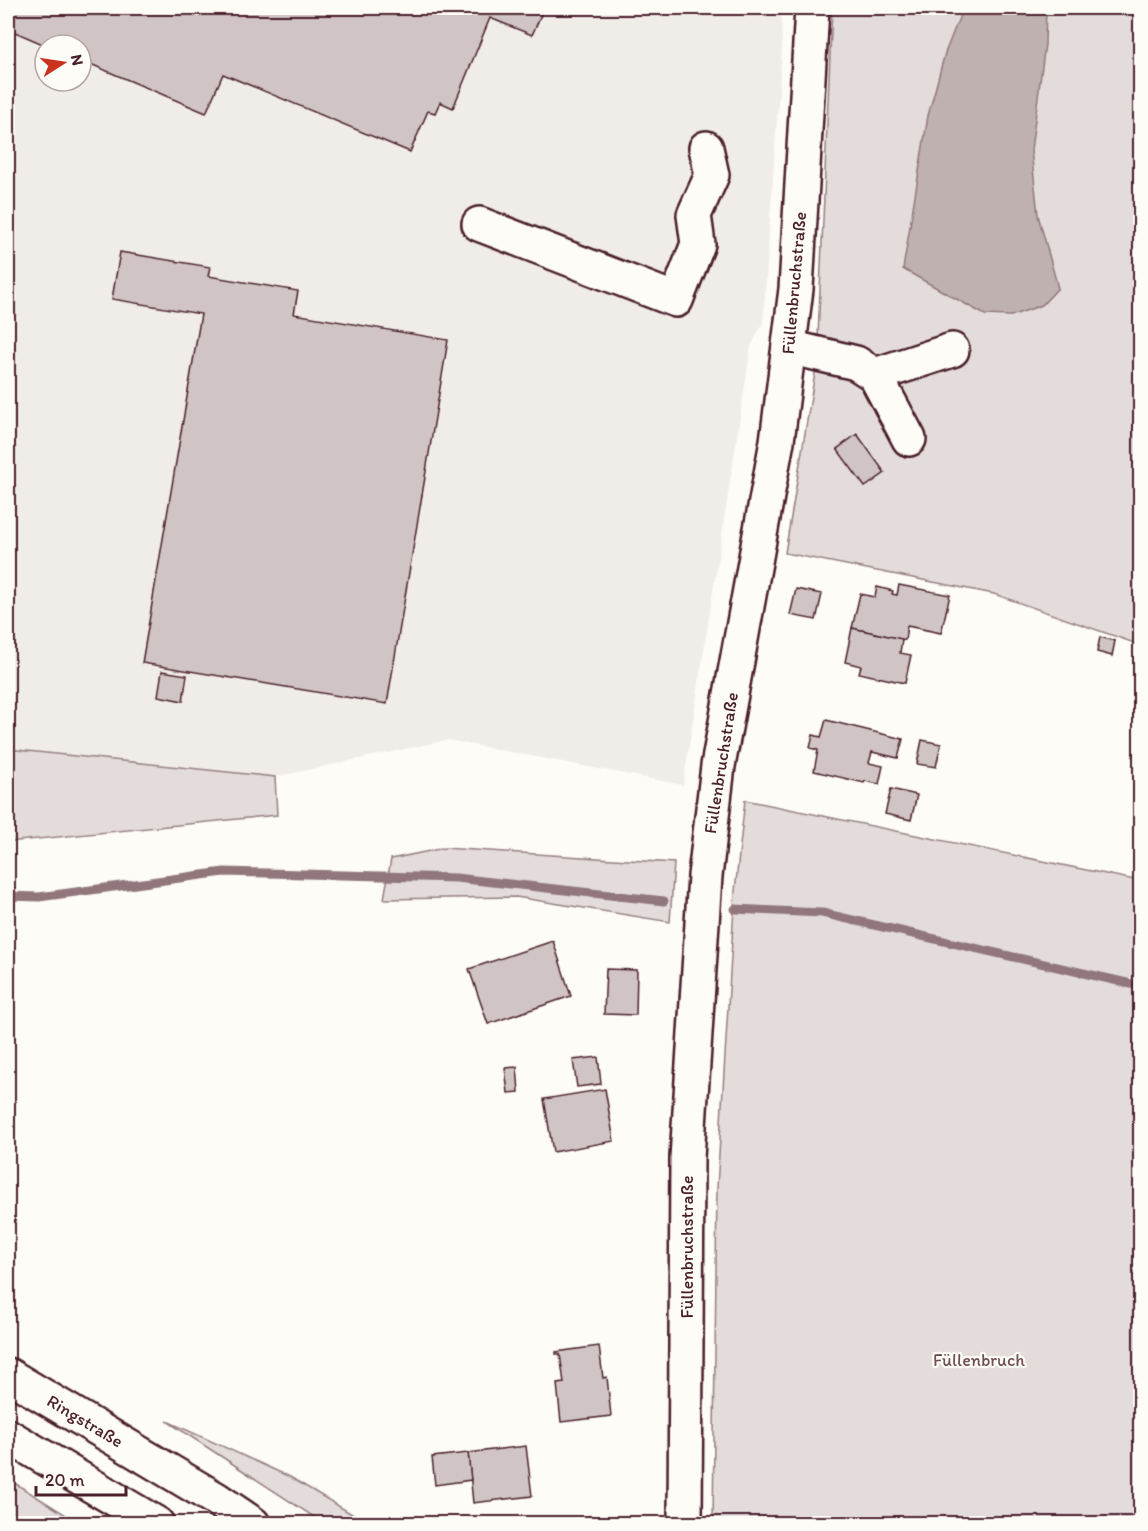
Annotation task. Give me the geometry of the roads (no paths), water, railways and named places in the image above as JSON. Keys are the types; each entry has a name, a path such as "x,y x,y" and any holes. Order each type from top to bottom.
{"main road":[{"name":"Füllenbruchstraße","path":"685,1524 687,1158 705,876 718,766 777,441 789,347 796,289 812,8"},
{"path":"479,224 676,300 698,244 694,215 712,175 706,148"},
{"path":"789,347 856,363 875,375 909,440"},
{"path":"875,375 952,350"},
{"name":"Ringstraße","path":"8,1375 216,1499 253,1524"},
{"path":"8,1436 157,1524"}],"waterway":[{"path":"8,896 39,897 224,872 456,878 664,901"},
{"path":"735,909 822,913 1140,986"}],"park label":[{"name":"Füllenbruch","path":"979,1360"}]}
